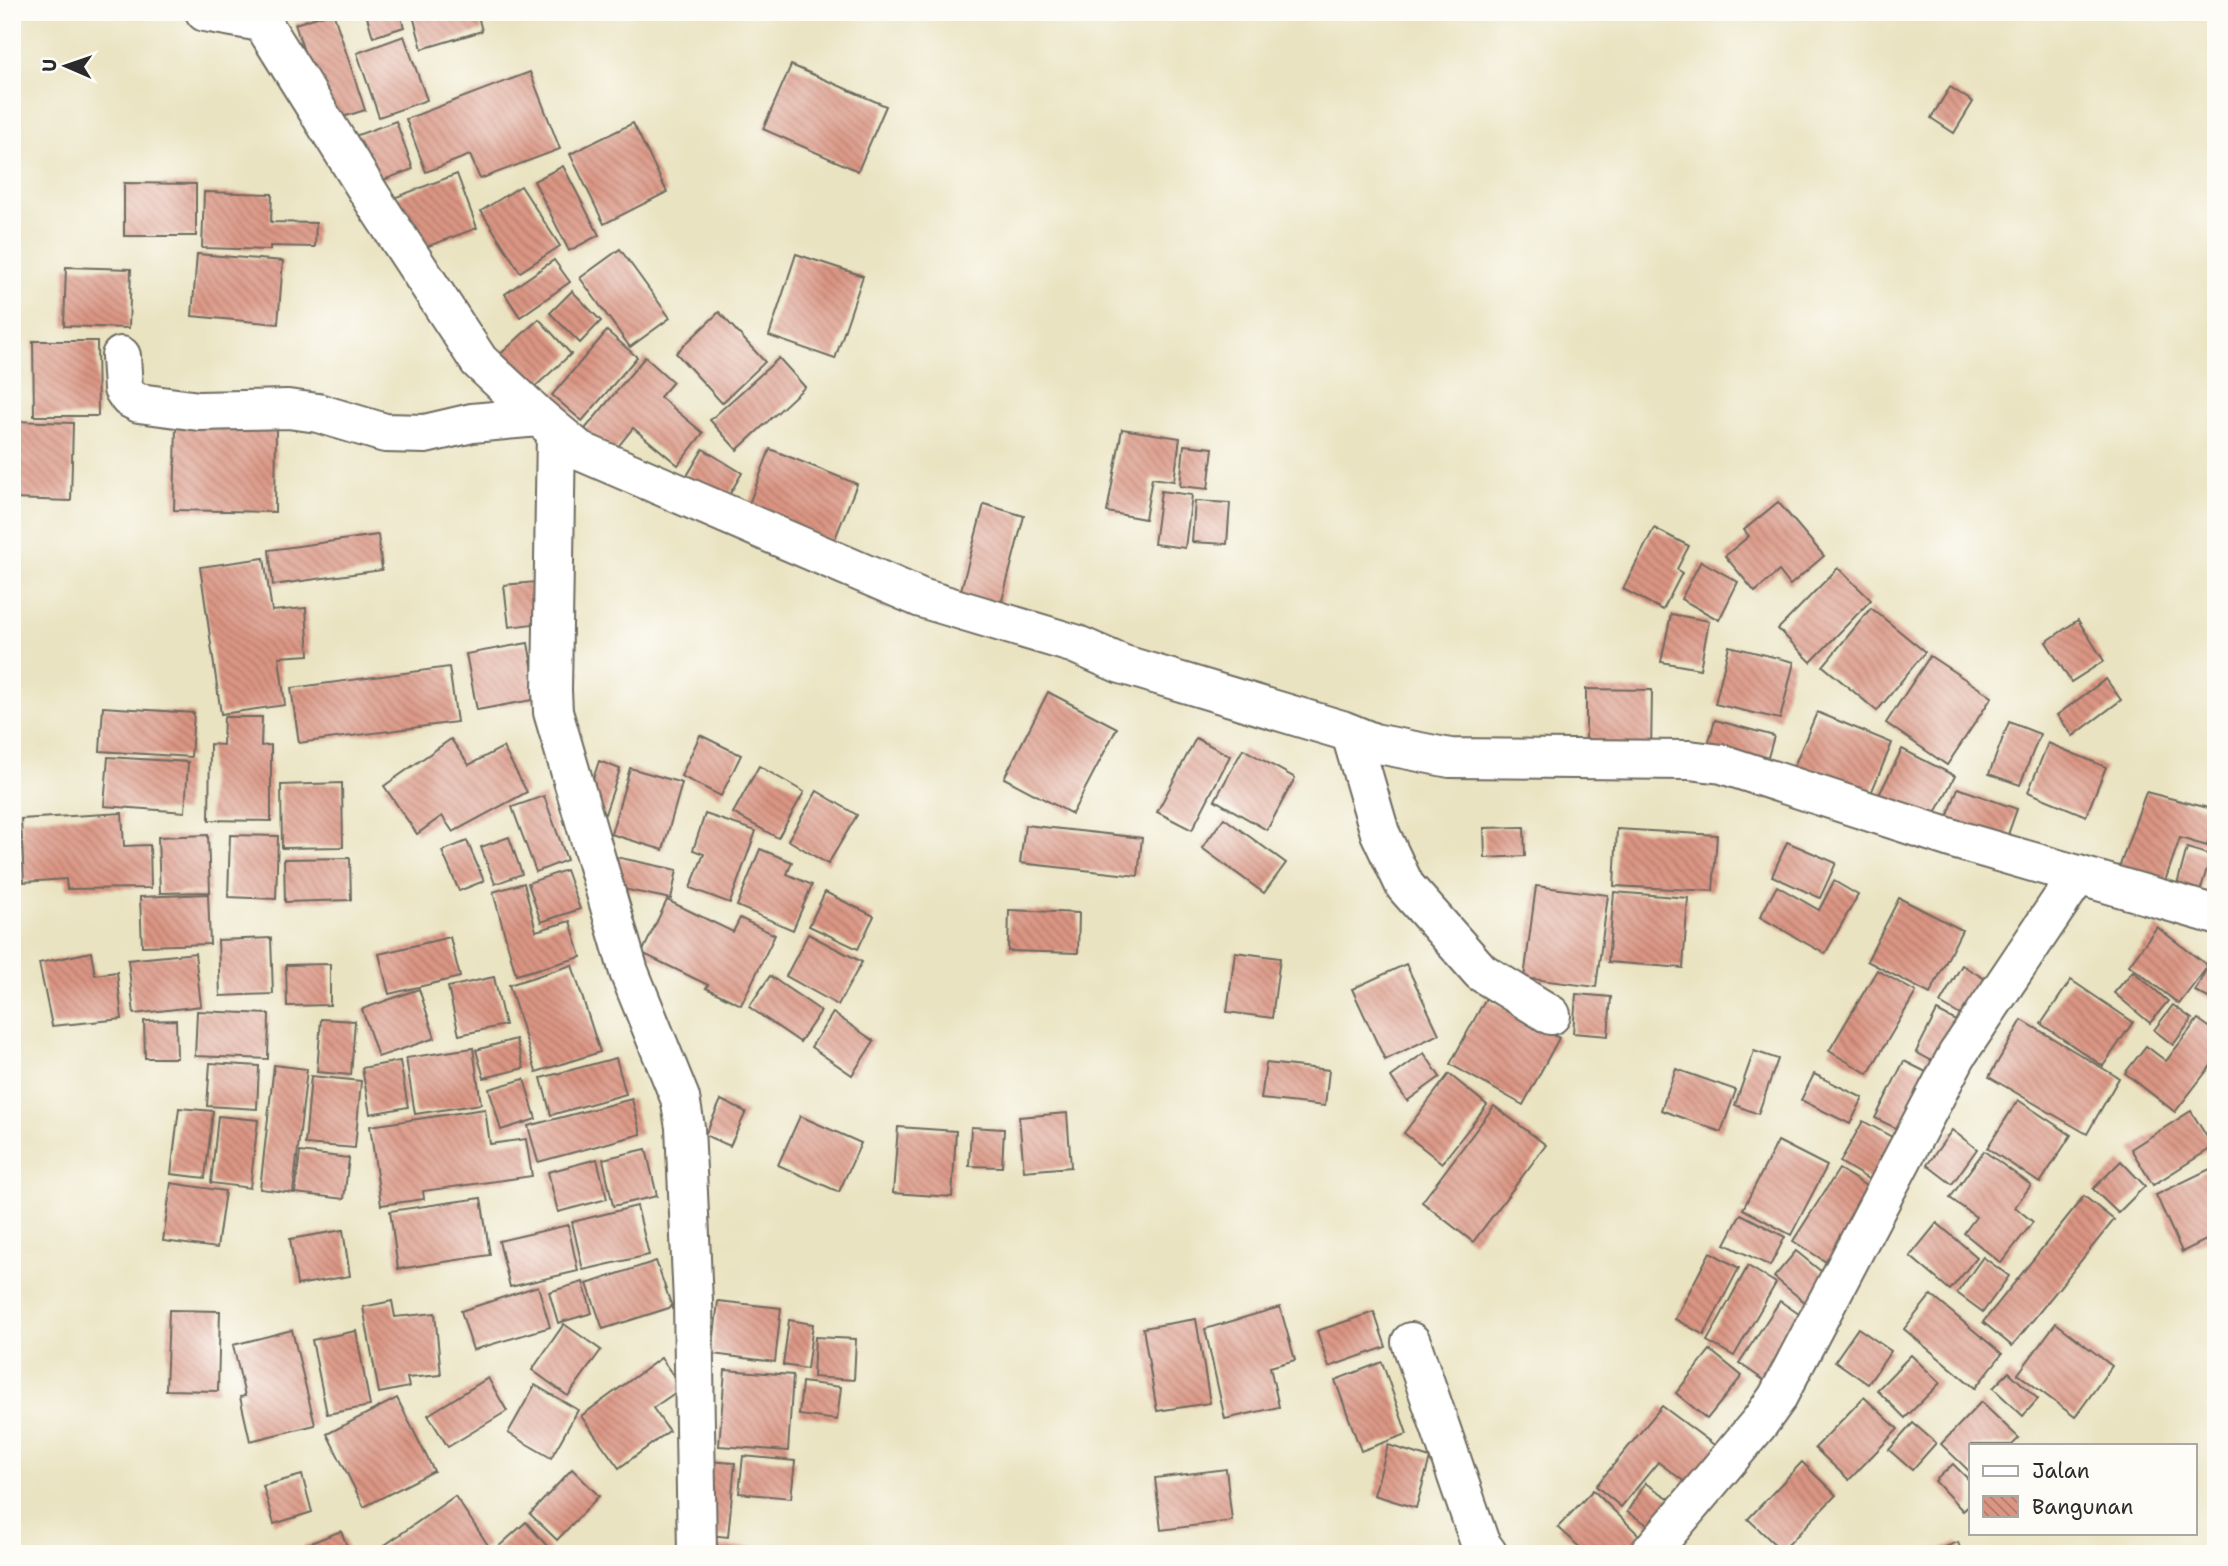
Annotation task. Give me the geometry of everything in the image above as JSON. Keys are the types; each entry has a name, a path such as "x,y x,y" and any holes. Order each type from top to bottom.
{"street":[{"path":"205,12 259,17 374,201 480,361 580,451 921,598 1075,644 1121,664 1393,747 1451,758 1689,760 1722,764 1957,840 2216,915"},
{"path":"121,356 123,388 129,398 139,403 199,411 288,409 318,413 384,433 425,434 472,423 548,425"},
{"path":"548,425 554,712 629,972 680,1098 685,1127 693,1302 697,1554"},
{"path":"1351,734 1380,833 1405,886 1481,972 1551,1015"},
{"path":"1649,1554 1777,1398 1957,1055 2078,875"},
{"path":"1411,1342 1480,1543 1488,1554"}],"building":[{"path":"333,12 365,110 327,122 295,24"},
{"path":"382,12 399,12 404,27 373,37 367,17"},
{"path":"412,12 477,12 482,31 422,49"},
{"path":"404,36 427,100 379,117 357,53"},
{"path":"791,65 886,106 858,171 763,129"},
{"path":"530,72 560,149 480,179 470,155 426,172 406,119"},
{"path":"1950,87 1973,102 1954,133 1931,118"},
{"path":"396,121 413,169 370,185 352,137"},
{"path":"633,123 667,192 604,224 570,154"},
{"path":"563,166 599,235 569,251 534,181"},
{"path":"457,174 477,228 410,253 391,199"},
{"path":"124,183 196,184 196,236 124,236"},
{"path":"521,186 560,246 520,272 481,211"},
{"path":"204,192 272,194 271,222 316,223 315,247 270,246 270,250 202,248"},
{"path":"620,249 670,318 630,347 580,278"},
{"path":"197,254 283,261 278,324 192,316"},
{"path":"796,254 863,276 835,359 769,336"},
{"path":"554,260 570,282 520,317 505,294"},
{"path":"66,267 131,269 129,328 64,326"},
{"path":"572,291 601,321 580,343 550,313"},
{"path":"719,312 765,362 722,403 676,353"},
{"path":"539,319 571,354 528,393 496,358"},
{"path":"607,331 637,357 582,421 552,395"},
{"path":"33,341 97,341 98,416 34,416"},
{"path":"645,357 673,382 660,397 703,433 678,465 633,428 613,453 585,429"},
{"path":"779,358 805,387 737,450 710,420"},
{"path":"12,421 73,423 71,501 12,499"},
{"path":"176,425 276,427 275,512 174,510"},
{"path":"1122,429 1180,438 1174,481 1152,478 1145,519 1107,512"},
{"path":"1184,445 1213,448 1208,489 1180,486"},
{"path":"703,449 742,473 721,509 681,486"},
{"path":"770,449 857,484 830,551 744,517"},
{"path":"1161,491 1192,495 1185,548 1154,544"},
{"path":"1195,501 1230,503 1227,544 1192,542"},
{"path":"1778,502 1824,556 1790,585 1779,571 1755,592 1725,556 1749,536 1744,530"},
{"path":"984,504 1024,516 999,612 958,601"},
{"path":"1654,528 1689,546 1677,569 1682,573 1663,610 1623,589"},
{"path":"378,535 382,570 273,585 269,550"},
{"path":"264,558 272,611 306,608 309,655 279,657 285,705 221,714 200,567"},
{"path":"1701,561 1738,582 1719,620 1681,599"},
{"path":"1838,568 1871,600 1811,662 1778,629"},
{"path":"536,582 541,623 509,627 504,585"},
{"path":"1871,608 1925,652 1877,711 1823,666"},
{"path":"1671,614 1709,621 1700,669 1661,662"},
{"path":"2078,620 2104,661 2071,682 2046,642"},
{"path":"528,643 538,699 477,710 466,654"},
{"path":"1729,646 1794,662 1780,719 1715,704"},
{"path":"1930,656 1992,697 1947,765 1886,723"},
{"path":"449,667 457,722 299,743 291,688"},
{"path":"2106,679 2121,700 2073,736 2057,715"},
{"path":"1586,689 1652,690 1651,753 1586,752"},
{"path":"1048,692 1117,728 1072,814 1004,778"},
{"path":"103,707 194,713 191,757 100,751"},
{"path":"1817,712 1892,743 1867,803 1792,771"},
{"path":"224,717 262,717 261,746 271,745 271,821 209,820 210,744 223,745"},
{"path":"1715,720 1774,736 1765,768 1706,752"},
{"path":"2009,722 2040,734 2020,785 1989,774"},
{"path":"700,735 741,755 721,796 681,776"},
{"path":"1196,738 1230,756 1192,830 1157,812"},
{"path":"451,739 469,765 503,747 527,792 453,832 442,816 417,834 384,786"},
{"path":"2048,743 2106,767 2086,816 2028,792"},
{"path":"1243,749 1295,778 1267,830 1215,800"},
{"path":"1902,749 1955,776 1932,821 1879,795"},
{"path":"108,757 188,762 185,812 104,806"},
{"path":"599,761 620,769 605,814 584,807"},
{"path":"759,766 804,792 778,838 733,813"},
{"path":"630,768 682,783 663,850 611,834"},
{"path":"342,783 343,847 282,848 281,785"},
{"path":"1958,788 2017,809 2005,843 1946,821"},
{"path":"817,791 857,815 828,864 788,840"},
{"path":"2146,792 2216,810 2207,846 2180,838 2163,887 2118,871"},
{"path":"544,796 567,860 536,872 512,807"},
{"path":"122,813 124,846 150,845 151,888 67,889 66,879 24,882 21,819"},
{"path":"705,814 756,831 730,903 690,888 704,854 693,850"},
{"path":"1224,818 1286,863 1264,893 1202,848"},
{"path":"1025,825 1142,838 1138,876 1020,863"},
{"path":"1524,827 1525,856 1485,858 1484,828"},
{"path":"1617,829 1717,835 1713,891 1614,886"},
{"path":"208,835 210,892 160,893 158,837"},
{"path":"230,835 278,836 276,899 228,897"},
{"path":"509,837 522,874 495,884 481,847"},
{"path":"467,841 484,881 459,891 442,851"},
{"path":"1787,842 1836,863 1820,898 1772,876"},
{"path":"2187,848 2211,855 2197,902 2174,896"},
{"path":"760,849 792,862 787,874 812,885 793,930 737,906"},
{"path":"616,857 677,870 671,899 609,886"},
{"path":"350,858 351,900 285,902 284,859"},
{"path":"566,870 580,909 541,922 528,883"},
{"path":"1834,881 1858,895 1825,954 1760,917 1777,886 1819,910"},
{"path":"524,883 536,931 570,921 581,957 516,975 493,892"},
{"path":"1536,886 1608,895 1596,987 1524,978"},
{"path":"825,892 874,916 858,949 809,926"},
{"path":"1614,892 1688,898 1683,968 1608,962"},
{"path":"208,894 210,944 142,946 140,897"},
{"path":"1899,898 1962,930 1930,994 1867,961"},
{"path":"667,900 733,932 740,918 775,935 741,1005 706,988 708,985 642,953"},
{"path":"1009,910 1079,913 1078,953 1008,951"},
{"path":"2157,927 2208,966 2179,1004 2129,965"},
{"path":"808,934 862,962 838,1005 786,976"},
{"path":"450,937 460,977 389,994 379,954"},
{"path":"271,938 273,994 220,996 218,940"},
{"path":"2216,950 2216,1002 2195,991"},
{"path":"91,952 95,975 117,972 122,1019 52,1026 39,963"},
{"path":"1235,952 1280,958 1272,1018 1227,1012"},
{"path":"195,953 201,1006 134,1014 128,960"},
{"path":"330,964 330,1005 287,1006 286,965"},
{"path":"1406,964 1439,1034 1385,1060 1352,989"},
{"path":"572,965 600,1052 536,1072 509,985"},
{"path":"1962,965 1995,985 1972,1022 1940,1003"},
{"path":"1877,970 1916,992 1868,1074 1829,1051"},
{"path":"2133,971 2168,1001 2150,1023 2114,993"},
{"path":"770,976 821,1011 800,1042 749,1007"},
{"path":"494,977 505,1025 459,1035 448,987"},
{"path":"2071,980 2133,1022 2103,1066 2041,1024"},
{"path":"419,989 435,1038 378,1057 362,1009"},
{"path":"1576,994 1611,997 1608,1036 1573,1033"},
{"path":"1486,998 1559,1038 1523,1105 1450,1064"},
{"path":"2173,1005 2192,1019 2173,1045 2154,1030"},
{"path":"197,1011 269,1014 268,1059 195,1056"},
{"path":"1937,1011 1964,1025 1943,1067 1916,1052"},
{"path":"833,1013 874,1041 852,1075 811,1047"},
{"path":"321,1019 355,1021 351,1075 317,1072"},
{"path":"2198,1019 2216,1032 2216,1059 2175,1112 2125,1073 2146,1046 2166,1061"},
{"path":"176,1020 177,1058 145,1058 144,1021"},
{"path":"2022,1020 2119,1078 2087,1134 1989,1077"},
{"path":"516,1039 524,1068 484,1078 476,1050"},
{"path":"473,1048 481,1104 415,1114 406,1058"},
{"path":"1754,1051 1778,1059 1758,1114 1735,1105"},
{"path":"1424,1053 1440,1077 1407,1101 1391,1077"},
{"path":"616,1058 626,1094 551,1115 541,1078"},
{"path":"400,1061 408,1107 370,1114 362,1068"},
{"path":"1904,1061 1938,1078 1908,1134 1875,1118"},
{"path":"210,1063 259,1066 257,1109 207,1106"},
{"path":"1266,1063 1329,1070 1325,1106 1261,1099"},
{"path":"274,1065 307,1069 293,1193 260,1189"},
{"path":"1676,1069 1736,1090 1721,1132 1661,1110"},
{"path":"1449,1074 1487,1105 1442,1163 1404,1133"},
{"path":"1814,1074 1863,1098 1850,1124 1801,1100"},
{"path":"311,1076 361,1081 355,1148 305,1144"},
{"path":"524,1079 536,1119 501,1130 489,1089"},
{"path":"632,1099 641,1134 538,1162 528,1126"},
{"path":"721,1100 746,1112 730,1146 705,1135"},
{"path":"2018,1100 2071,1135 2040,1183 1987,1148"},
{"path":"1494,1106 1546,1145 1473,1242 1422,1202"},
{"path":"179,1108 213,1111 205,1178 171,1174"},
{"path":"485,1109 490,1144 526,1139 532,1176 423,1191 424,1199 381,1205 370,1126"},
{"path":"2191,1111 2213,1147 2153,1185 2131,1149"},
{"path":"1067,1113 1071,1167 1024,1171 1019,1117"},
{"path":"218,1116 258,1120 250,1188 211,1183"},
{"path":"800,1116 861,1143 839,1192 778,1165"},
{"path":"1863,1121 1899,1141 1875,1183 1840,1162"},
{"path":"898,1127 956,1131 952,1197 893,1193"},
{"path":"971,1127 1004,1129 1002,1167 969,1166"},
{"path":"1952,1130 1977,1149 1952,1184 1927,1165"},
{"path":"1778,1141 1827,1166 1791,1235 1743,1209"},
{"path":"646,1149 657,1196 613,1206 603,1159"},
{"path":"1984,1151 2031,1185 2015,1207 2033,1222 2001,1263 1964,1233 1976,1217 1950,1198"},
{"path":"300,1152 349,1158 344,1199 295,1193"},
{"path":"597,1159 607,1199 558,1212 548,1172"},
{"path":"2121,1161 2145,1186 2118,1213 2093,1189"},
{"path":"2216,1166 2216,1251 2210,1238 2182,1252 2156,1195"},
{"path":"1839,1169 1876,1192 1831,1265 1793,1241"},
{"path":"171,1183 225,1191 217,1248 163,1241"},
{"path":"2084,1196 2114,1220 2012,1346 1983,1322"},
{"path":"481,1198 490,1255 398,1269 390,1211"},
{"path":"637,1206 649,1255 583,1270 572,1222"},
{"path":"1741,1214 1785,1237 1770,1266 1725,1244"},
{"path":"1937,1223 1977,1257 1950,1290 1910,1256"},
{"path":"568,1225 578,1271 510,1287 499,1241"},
{"path":"343,1230 350,1276 297,1285 290,1239"},
{"path":"1796,1251 1833,1281 1812,1308 1774,1277"},
{"path":"1710,1252 1739,1268 1704,1335 1675,1319"},
{"path":"1983,1257 2009,1276 1983,1312 1957,1293"},
{"path":"656,1261 672,1307 603,1329 587,1284"},
{"path":"1748,1266 1776,1283 1734,1356 1707,1341"},
{"path":"583,1282 592,1313 558,1323 549,1292"},
{"path":"538,1286 550,1327 473,1350 461,1311"},
{"path":"1931,1295 2002,1354 1975,1388 1904,1329"},
{"path":"392,1301 395,1317 435,1313 441,1375 407,1378 409,1387 379,1393 363,1307"},
{"path":"718,1301 781,1308 775,1362 712,1354"},
{"path":"1780,1301 1809,1321 1768,1383 1739,1363"},
{"path":"1280,1307 1295,1360 1270,1367 1279,1407 1225,1419 1205,1329"},
{"path":"169,1310 220,1311 218,1391 166,1390"},
{"path":"1374,1312 1386,1347 1329,1367 1317,1331"},
{"path":"1196,1319 1210,1403 1157,1411 1143,1328"},
{"path":"789,1320 813,1324 807,1369 783,1365"},
{"path":"2056,1323 2112,1366 2075,1417 2018,1374"},
{"path":"564,1324 601,1350 568,1396 532,1370"},
{"path":"1858,1328 1891,1351 1868,1384 1835,1361"},
{"path":"292,1330 315,1425 250,1441 240,1397 245,1396 233,1345"},
{"path":"356,1331 370,1406 327,1414 312,1340"},
{"path":"815,1337 856,1339 854,1380 813,1377"},
{"path":"1710,1350 1742,1376 1707,1419 1676,1393"},
{"path":"1911,1355 1940,1383 1905,1418 1877,1390"},
{"path":"661,1358 682,1388 653,1408 669,1431 619,1468 581,1416"},
{"path":"1382,1362 1407,1434 1361,1451 1335,1380"},
{"path":"725,1370 793,1375 788,1451 719,1446"},
{"path":"2009,1372 2038,1399 2023,1416 1993,1388"},
{"path":"488,1378 507,1411 448,1447 428,1415"},
{"path":"802,1382 841,1387 837,1420 799,1415"},
{"path":"535,1385 578,1410 551,1458 508,1433"},
{"path":"1864,1397 1898,1429 1849,1480 1815,1448"},
{"path":"397,1398 434,1471 364,1507 327,1434"},
{"path":"1981,1402 2019,1438 2013,1444 1969,1444 1969,1471 1941,1444"},
{"path":"1662,1406 1721,1450 1693,1488 1658,1462 1621,1507 1596,1486"},
{"path":"1913,1423 1936,1443 1912,1470 1889,1450"},
{"path":"1388,1445 1430,1458 1416,1508 1374,1495"},
{"path":"743,1456 795,1461 791,1498 739,1493"},
{"path":"707,1461 735,1463 728,1537 700,1534"},
{"path":"1802,1462 1836,1495 1782,1551 1748,1519"},
{"path":"1953,1464 1969,1480 1969,1506 1963,1511 1935,1481"},
{"path":"572,1469 599,1496 557,1540 530,1514"},
{"path":"1226,1469 1232,1521 1161,1530 1155,1478"},
{"path":"302,1475 312,1512 274,1524 263,1486"},
{"path":"1645,1483 1673,1501 1655,1529 1627,1512"},
{"path":"1593,1490 1644,1540 1631,1554 1587,1554 1558,1527"},
{"path":"455,1496 488,1545 476,1554 372,1554"},
{"path":"526,1522 554,1554 503,1554 497,1548"},
{"path":"341,1531 350,1554 306,1554 303,1546"},
{"path":"1958,1542 1962,1554 1928,1554"},
{"path":"708,1546 773,1548 773,1554 708,1554"}]}
